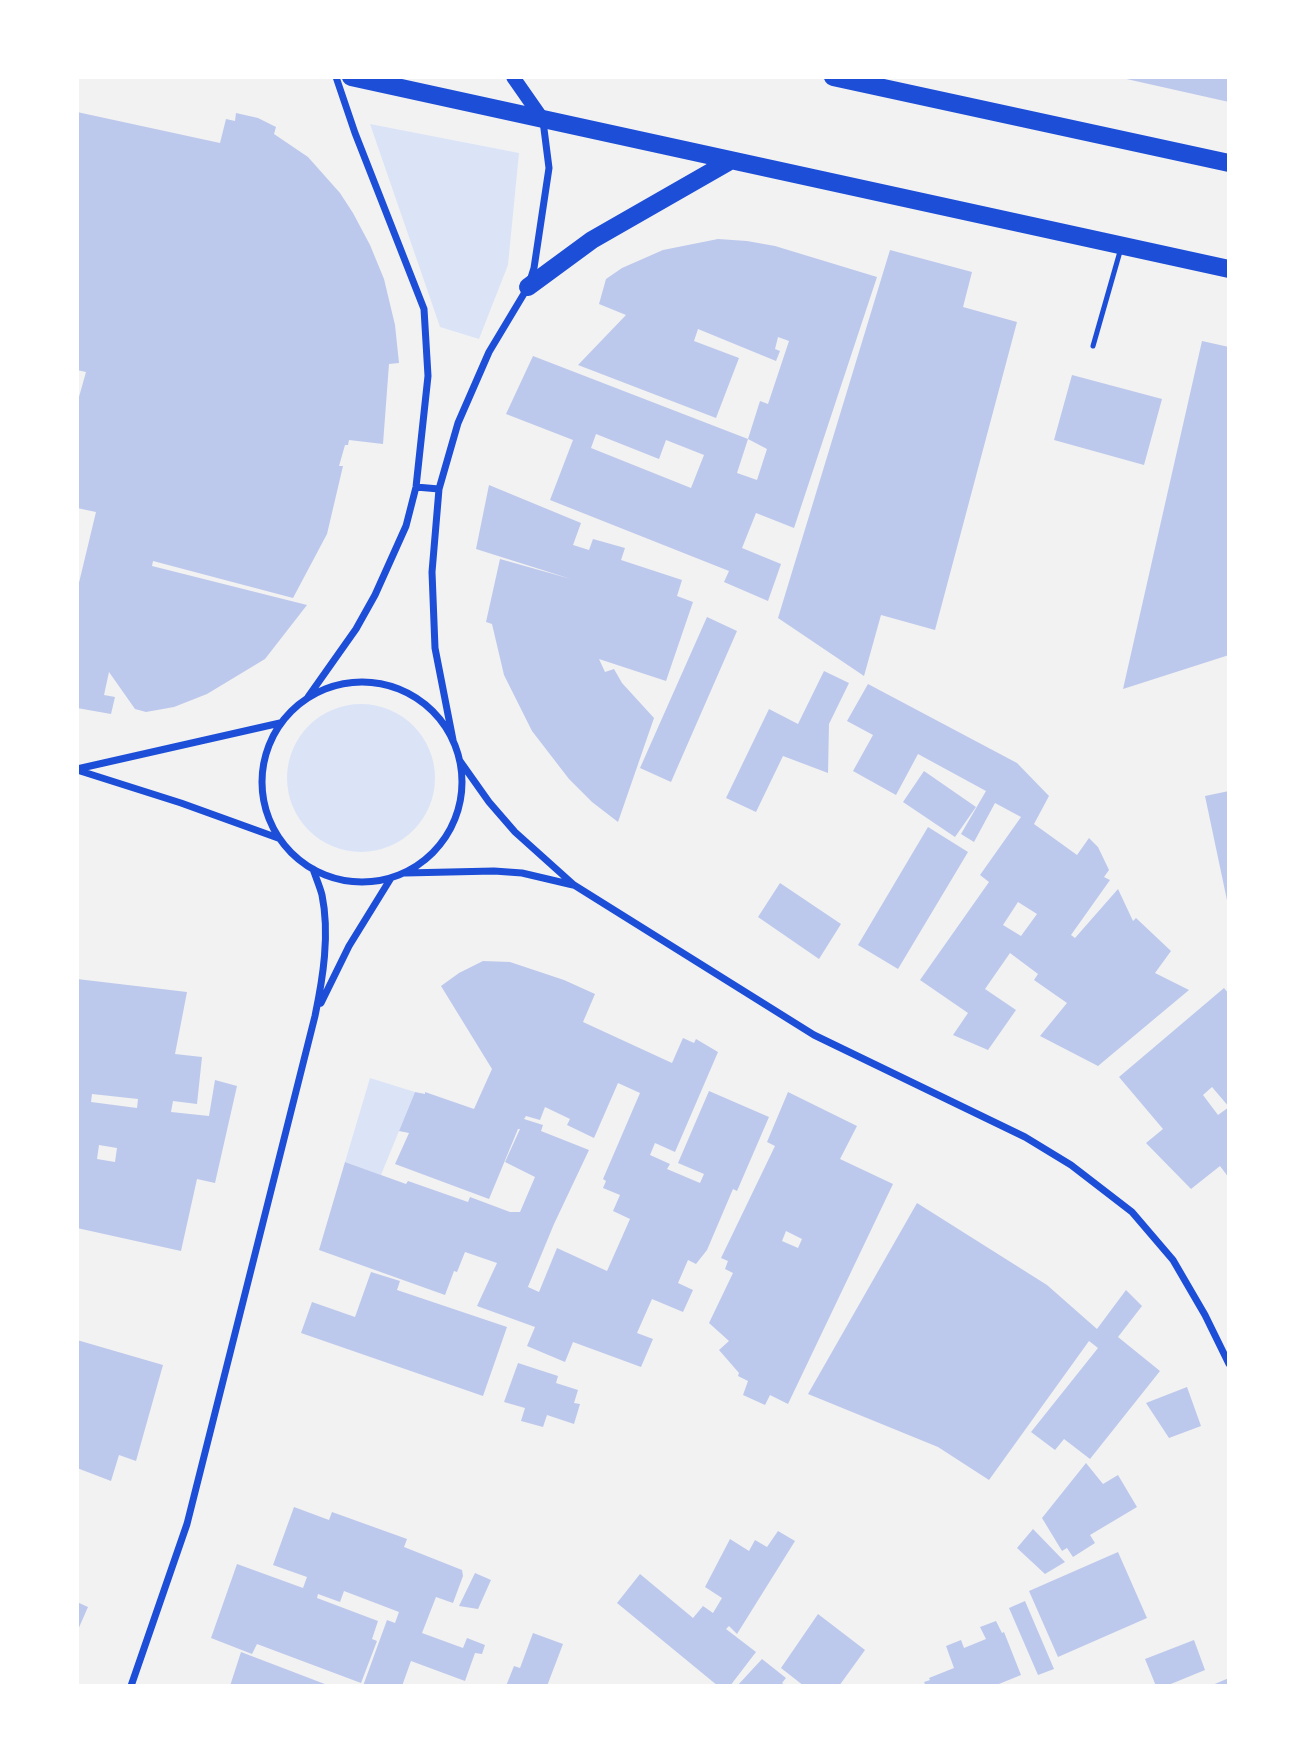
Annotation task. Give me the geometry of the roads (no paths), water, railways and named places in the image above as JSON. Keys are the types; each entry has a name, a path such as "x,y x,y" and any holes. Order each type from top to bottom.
{"main road":[{"path":"351,77 1229,269"},
{"path":"513,77 543,120"},
{"path":"833,77 878,82 1229,163"},
{"path":"528,287 592,240 730,160"}],"street":[{"path":"336,77 359,145 424,309 428,376 416,487 406,526 375,596 347,643 308,697 280,723 267,751 261,780 265,810 278,838 293,856 313,869 338,879 365,883 404,873 432,854 452,827 462,796 460,761 453,740 435,648 432,572 439,489 458,423 489,352 528,287 534,268 549,168 543,120"},
{"path":"416,487 439,489"},
{"path":"308,697 339,684 373,683 405,692 433,712 453,740"},
{"path":"77,769 280,723"},
{"path":"460,761 502,818 574,886 814,1035 1026,1137 1071,1165 1132,1212 1173,1260 1229,1364"},
{"path":"77,769 278,838"},
{"path":"131,1686 187,1524 315,1016 324,956 324,926 322,895 313,869"},
{"path":"404,873 522,873 574,886"},
{"path":"315,1016 349,946 391,878"}],"lane":[{"path":"1093,346 1122,245"}]}
